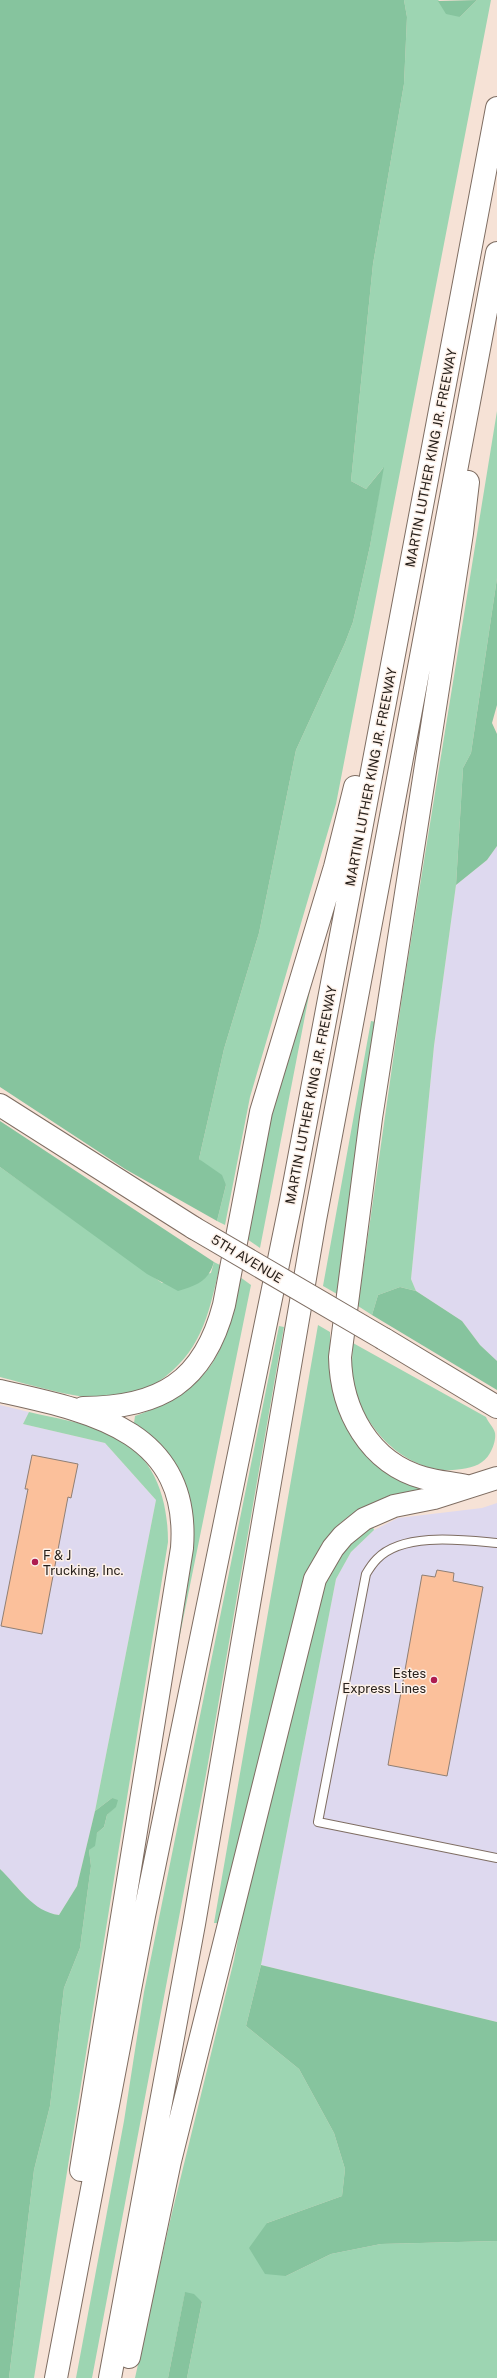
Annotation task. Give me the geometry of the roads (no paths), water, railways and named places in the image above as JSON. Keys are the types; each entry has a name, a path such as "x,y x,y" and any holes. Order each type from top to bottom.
{"main road":[{"name":"MARTIN LUTHER KING JR. FREEWAY","path":"56,2378 144,1916 292,1198 497,108"},
{"name":"MARTIN LUTHER KING JR. FREEWAY","path":"110,2378 196,1916 315,1220 497,253"},
{"path":"466,1486 424,1478 410,1473 396,1465 372,1446 364,1436 347,1407 340,1373 340,1357 371,1118 462,533 485,320"},
{"path":"74,1408 111,1408 129,1405 160,1394 174,1386 195,1367 217,1330 224,1305 261,1112 335,867 354,790 406,522 430,463"},
{"name":"5TH AVENUE","path":"0,1105 194,1228 497,1407"},
{"path":"0,1391 74,1408 132,1434 154,1454 165,1469 177,1494 183,1535 48,2378"},
{"path":"124,2378 170,2161 315,1579 332,1548 343,1536 364,1519 394,1506 434,1498 466,1486 484,1484 497,1478"}],"lane":[{"path":"497,1543 432,1540 412,1543 392,1549 377,1559 366,1574 318,1822 497,1858"}],"place":[{"name":"F & J Trucking, Inc.","path":"35,1562"},
{"name":"Estes Express Lines","path":"434,1680"}]}
